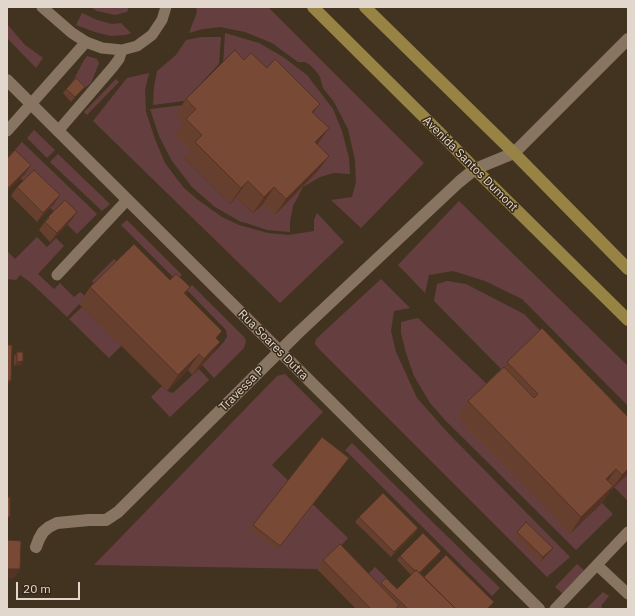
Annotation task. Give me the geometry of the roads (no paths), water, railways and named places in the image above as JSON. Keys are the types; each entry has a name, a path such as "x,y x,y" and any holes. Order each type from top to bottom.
{"main road":[{"name":"Avenida Santos Dumont","path":"313,7 628,320"},
{"path":"365,7 514,153 628,269"}],"street":[{"path":"514,153 628,39"},
{"name":"Rua Soares Dutra","path":"7,80 539,609"},
{"name":"Travessa P","path":"36,547 43,532 57,523 106,520 118,512 280,351 459,182 475,169 514,153"}],"lane":[{"path":"42,7 72,33 86,42 102,48 122,50 137,46 152,35 162,20 166,7"},
{"path":"7,131 86,42"},
{"path":"58,131 113,67 122,50"},
{"path":"57,275 127,200"},
{"path":"555,609 628,532"},
{"path":"597,565 628,594"}]}
